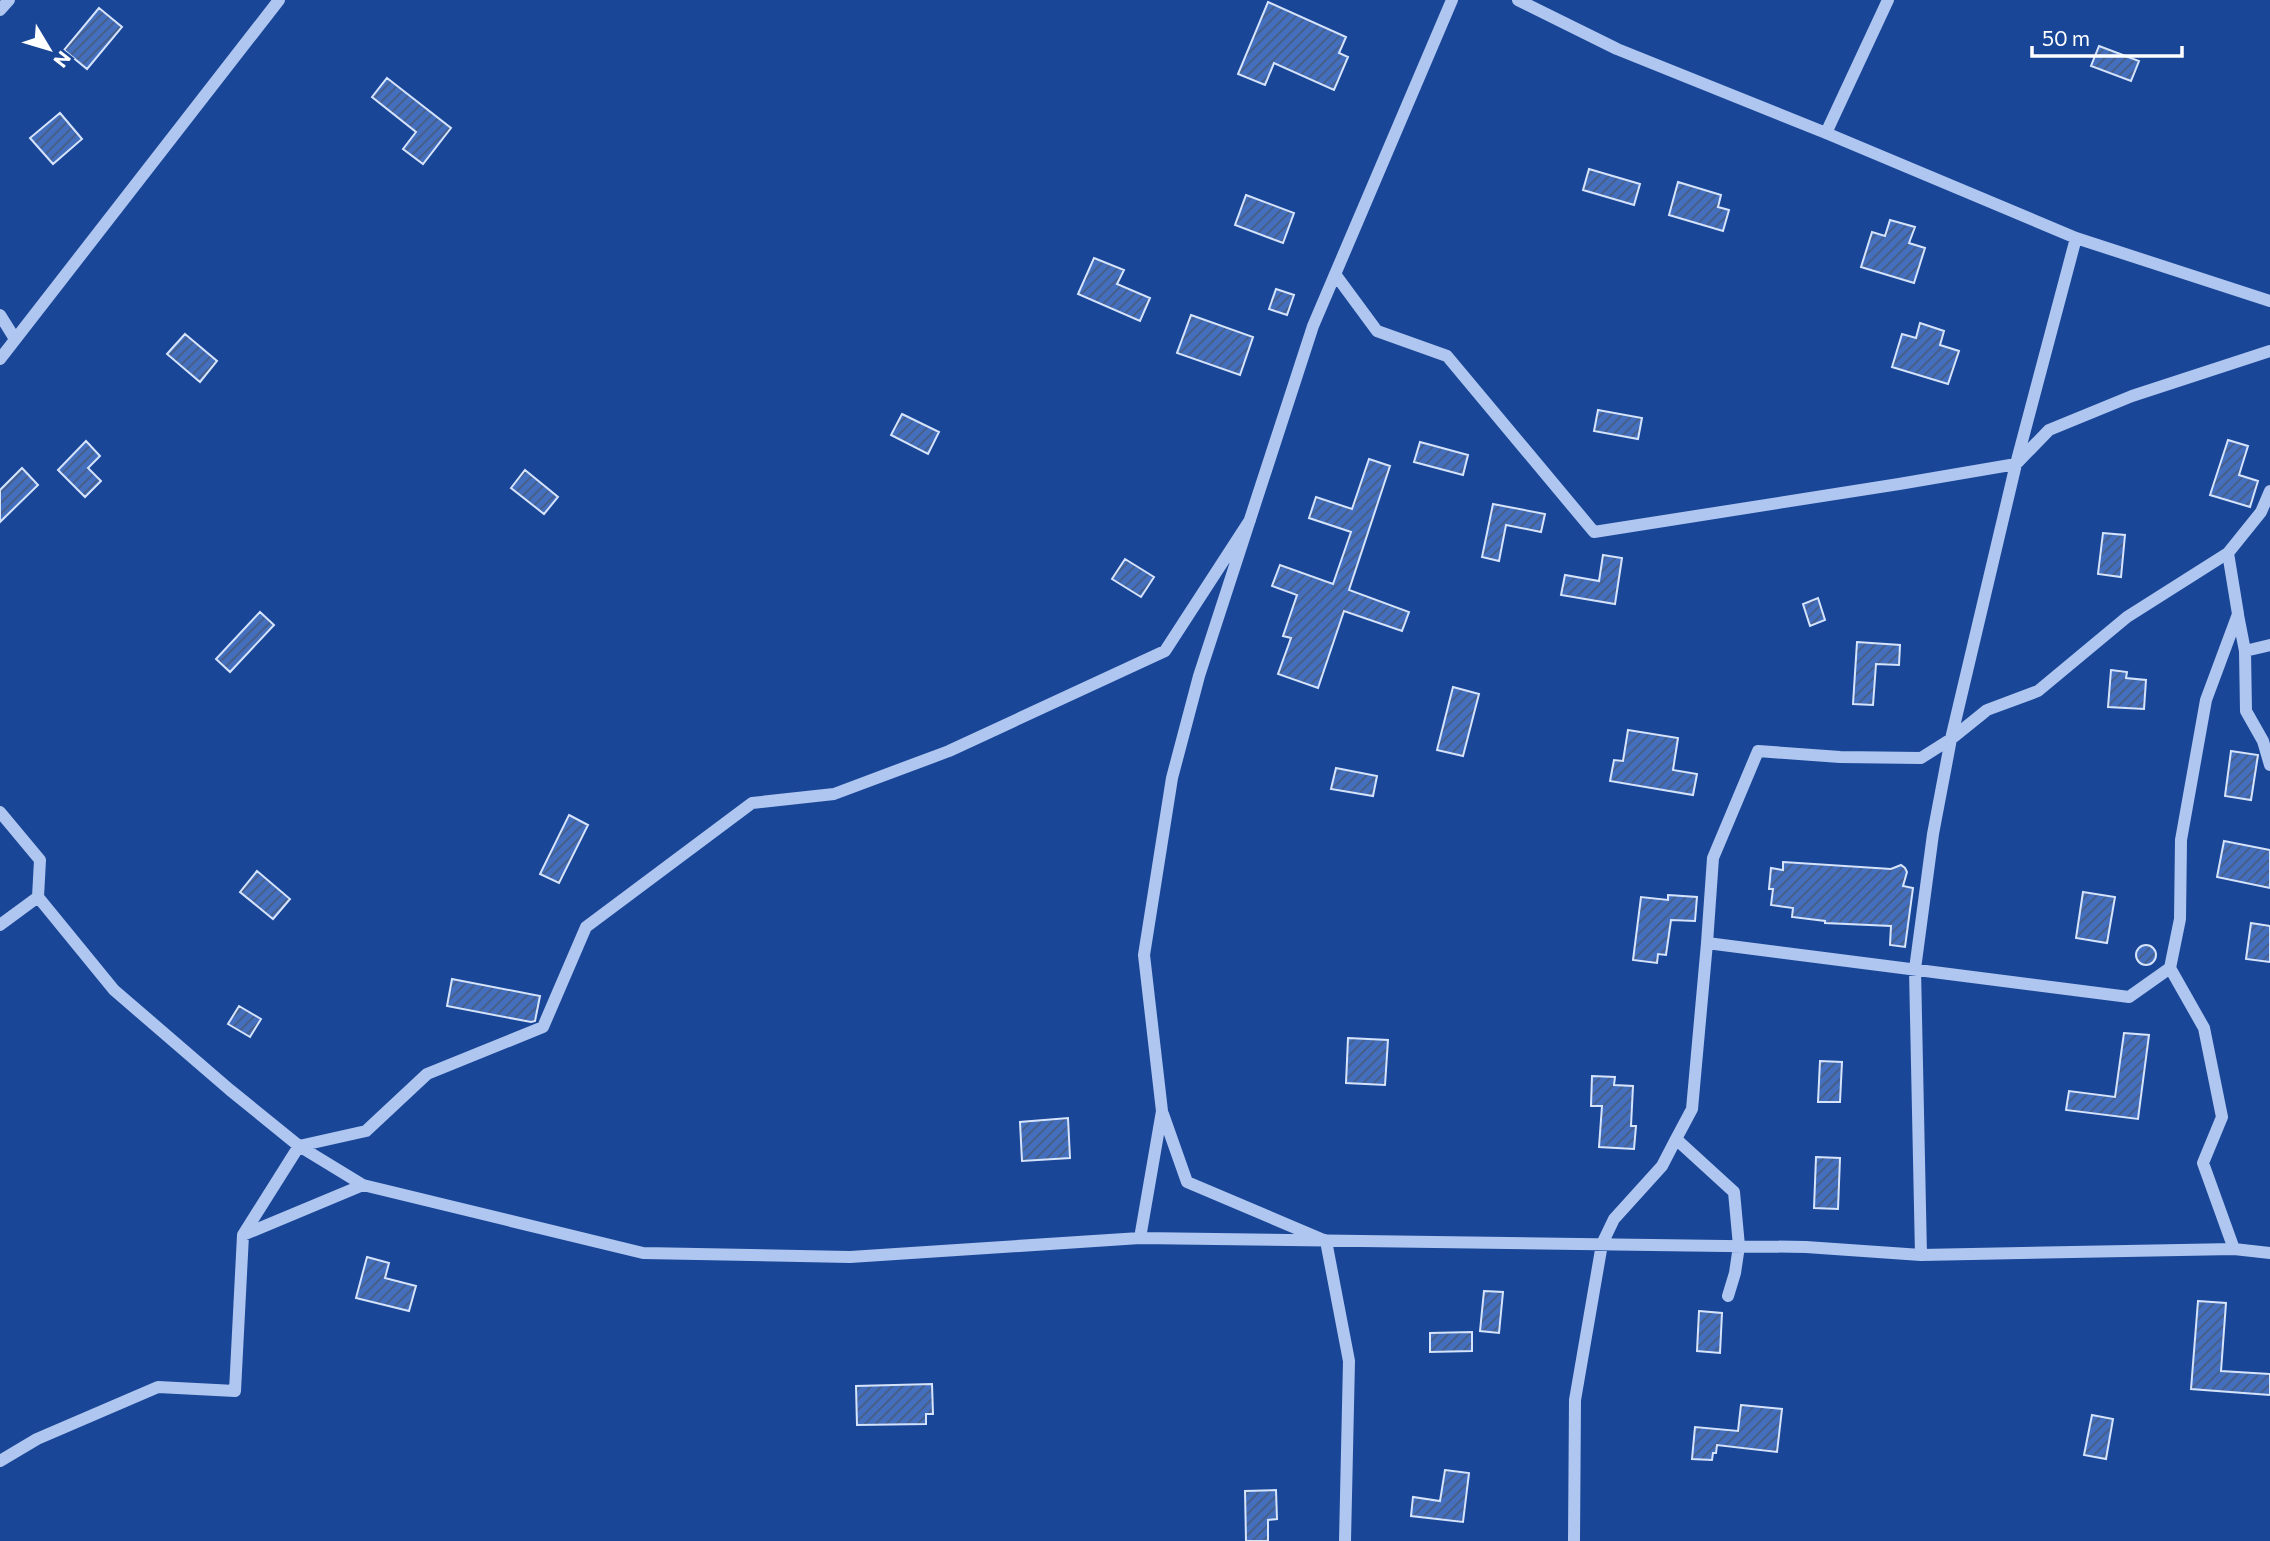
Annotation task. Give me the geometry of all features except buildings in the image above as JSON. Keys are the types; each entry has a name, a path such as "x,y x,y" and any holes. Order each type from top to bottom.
{"street":[{"path":"0,10 9,0"},
{"path":"0,359 279,0"},
{"path":"1326,1241 1186,1182 1162,1111 1144,955 1172,778 1199,676 1313,326 1452,0"},
{"path":"1518,0 1618,49 2076,238 2270,301"},
{"path":"1826,133 1888,0"},
{"path":"1921,1255 1914,969 1933,834 1951,739 2016,464 2076,238"},
{"path":"1335,274 1377,331 1447,356 1594,532 2016,464 2049,430 2132,396 2270,351"},
{"path":"0,315 15,339"},
{"path":"1574,1541 1575,1400 1602,1244 1614,1219 1662,1166 1692,1109 1713,858 1758,751 1840,757 1920,758 1951,739 1987,710 2038,691 2127,617 2228,553 2266,513 2270,491"},
{"path":"0,1461 37,1439 158,1387 235,1391 243,1235 299,1146 366,1131 427,1074 544,1027 586,927 752,803 834,794 948,751 1165,651 1250,520"},
{"path":"2228,553 2245,651 2246,711 2263,741 2270,765"},
{"path":"2234,1249 2203,1163 2222,1117 2204,1028 2170,968 2180,919 2180,840 2206,700 2238,614"},
{"path":"2245,651 2270,645"},
{"path":"0,812 40,860 38,897 114,990 299,1146 363,1185 643,1253 850,1257 1140,1238 1806,1247 1921,1255 2234,1249 2270,1253"},
{"path":"0,925 38,897"},
{"path":"1707,943 2129,997 2170,968"},
{"path":"1140,1238 1162,1111"},
{"path":"1676,1139 1734,1192 1739,1247 1728,1296"},
{"path":"243,1235 363,1185"},
{"path":"1326,1241 1349,1361 1345,1541"}]}
